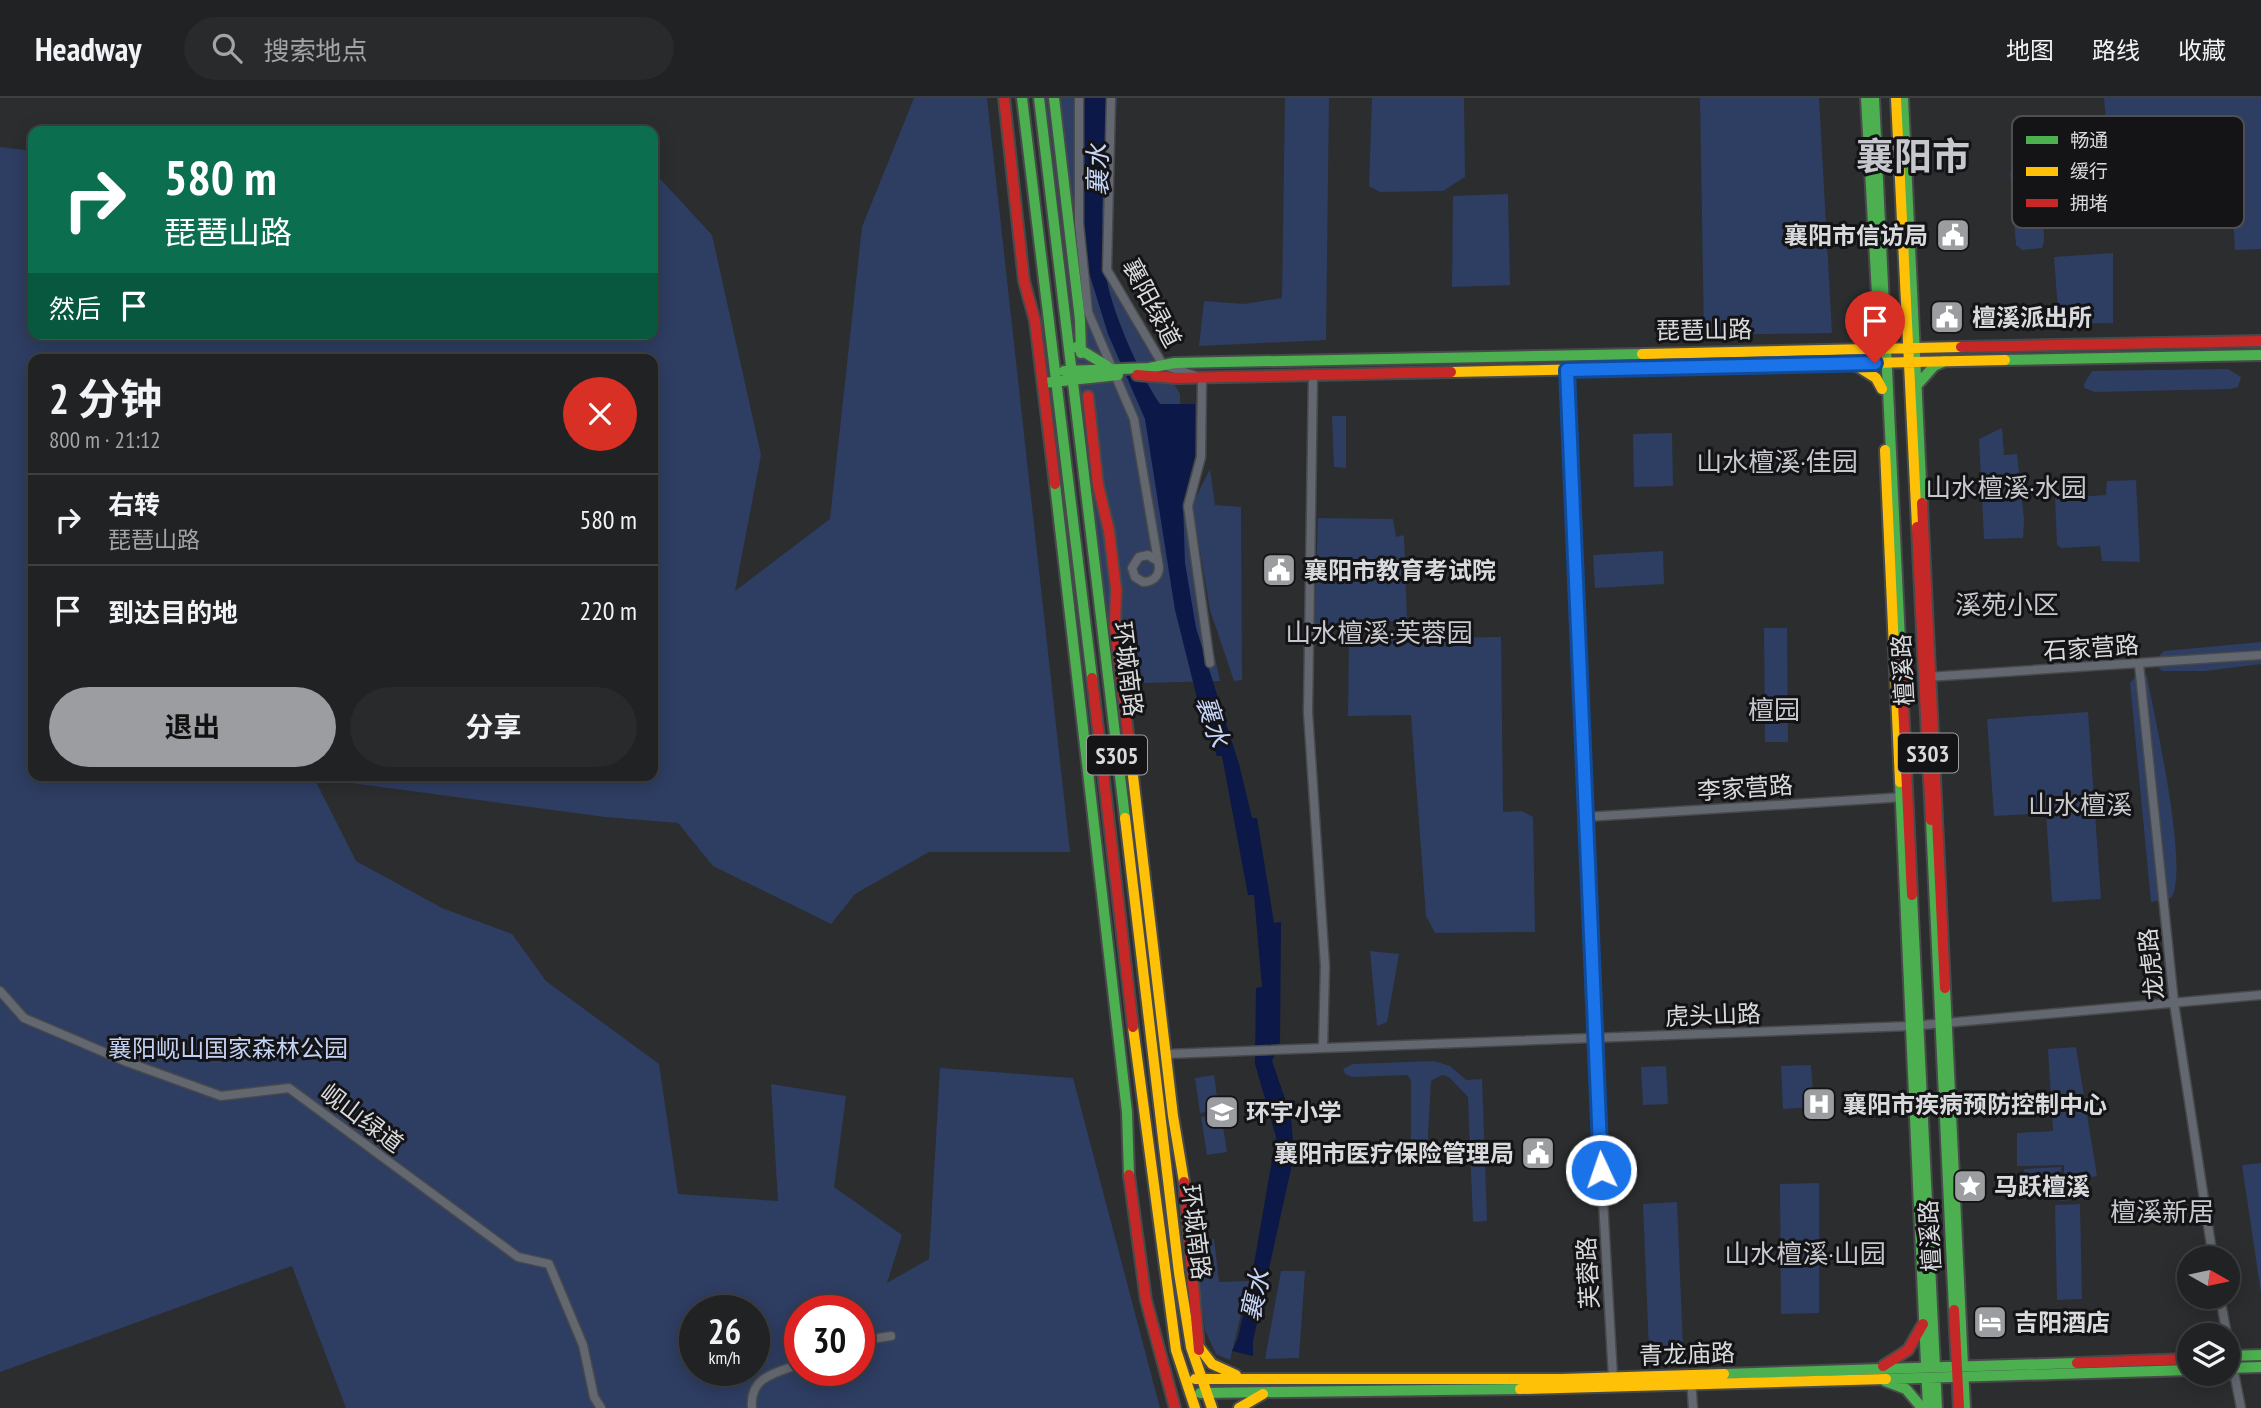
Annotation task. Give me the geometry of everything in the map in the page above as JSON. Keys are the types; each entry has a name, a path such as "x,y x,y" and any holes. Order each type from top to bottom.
{"main road":[{"path":"1004,98 1024,281 1035,321 1042,378 1127,1112 1127,1159 1157,1353 1175,1408"},
{"name":"环城南路","path":"1022,98 1167,1286 1177,1350 1195,1408"},
{"name":"环城南路","path":"1039,98 1187,1322 1191,1347 1212,1408"},
{"path":"1054,98 1080,320 1081,353"},
{"path":"1866,98 1883,347"},
{"name":"檀溪路","path":"1874,98 1914,1026 1931,1372 1937,1408"},
{"name":"檀溪路","path":"1896,98 1913,362 1960,1371 1959,1408"},
{"path":"1903,98 1915,326 1912,347"},
{"path":"1915,326 1930,341 1945,346"},
{"path":"1853,348 1874,340 1880,328"},
{"path":"1069,338 1081,353 1114,372"},
{"name":"琵琶山路","path":"1149,371 1163,365 1883,347 2261,341"},
{"name":"琵琶山路","path":"1149,371 1202,378 2261,355"},
{"path":"1918,384 1934,366 1946,360"},
{"path":"1884,362 1882,389 1903,797"},
{"path":"1913,362 1918,384 1928,677"},
{"path":"1852,363 1867,370 1882,389"},
{"path":"1042,378 1149,371"},
{"path":"1077,410 1104,379 1114,372"},
{"path":"1088,396 1098,485 1109,531 1116,589 1115,628 1166,1054 1191,1226 1189,1259 1199,1350"},
{"path":"1914,1026 1924,1322 1931,1372 1928,1408"},
{"path":"1119,1057 1166,1054"},
{"path":"1187,1322 1199,1350 1224,1372 1253,1378"},
{"path":"1922,1408 1906,1389 1878,1373 1903,1358 1914,1346 1924,1322"},
{"path":"2240,1360 2261,1355"},
{"name":"青龙庙路","path":"1190,1395 1206,1392 1960,1371 2177,1360"},
{"path":"2240,1364 2261,1367"},
{"name":"青龙庙路","path":"1960,1371 2177,1370"},
{"path":"1960,1371 1965,1408"},
{"name":"青龙庙路","path":"1186,1380 1692,1380"},
{"path":"1238,1408 1268,1392"}],"street":[{"name":"襄阳绿道","path":"1079,98 1076,152 1088,312 1134,419 1158,574 1152,580 1143,582 1133,573 1133,564 1139,557 1148,555 1156,560"},
{"name":"襄阳绿道","path":"1111,98 1107,270 1163,365 1202,378"},
{"name":"芙蓉路","path":"1567,370 1594,1040 1613,1378"},
{"path":"1313,375 1308,712 1325,966 1323,1048"},
{"path":"1202,378 1202,457 1188,506 1210,663"},
{"name":"石家营路","path":"1928,677 2261,654"},
{"name":"龙虎路","path":"2139,664 2174,1003 2211,1246"},
{"name":"李家营路","path":"1585,817 1903,797"},
{"name":"岘山绿道","path":"0,990 24,1018 127,1062 221,1096 289,1088 518,1257 549,1264 583,1345 594,1397 601,1408"},
{"name":"虎头山路","path":"1166,1054 1914,1026 2261,995"},
{"path":"875,1338 891,1336"},
{"path":"752,1408 753,1388 763,1377 784,1370"},
{"path":"1692,1380 1693,1408"},
{"path":"2235,1386 2241,1408"}],"green space":[{"name":"襄阳岘山国家森林公园","path":"914,98 987,98 1070,852 929,852 855,894 831,924 713,866 678,823 605,817 336,781 658,781 658,354 28,354 28,781 316,781 356,861 442,908 512,934 546,981 659,1064 678,1194 778,1201 771,1084 846,1096 834,1187 902,1235 887,1283 929,1259 940,1068 1073,1078 1160,1408 346,1408 292,1266 0,1372 0,147 28,150 28,340 658,340 658,176 712,235 761,455 735,591 830,519 862,227"},
{"path":"1039,98 1117,98 1107,270 1180,394 1182,508 1220,681 1108,684"},
{"path":"1285,98 1329,98 1326,340 1199,346 1204,301 1244,304 1282,298"},
{"path":"1372,98 1464,98 1465,177 1443,191 1380,192 1369,186"},
{"path":"1700,98 1819,98 1832,333 1704,335"},
{"path":"2104,98 2261,98 2261,249 2235,250 2234,228 2244,228 2244,116 2106,116"},
{"path":"1508,194 1510,285 1452,287 1453,196"},
{"path":"2015,228 2044,228 2042,248 2022,250 2016,245"},
{"path":"2113,253 2113,323 2059,324 2054,257"},
{"path":"2228,369 2241,377 2238,387 2095,392 2084,388 2092,371"},
{"path":"1332,416 1346,416 1346,468 1334,467"},
{"path":"2002,428 2004,455 2017,454 2024,519 2023,538 1984,539 1979,439"},
{"path":"1672,433 1673,486 1634,487 1633,434"},
{"path":"1210,469 1215,505 1241,507 1242,680 1234,681 1210,610 1192,505"},
{"path":"2136,480 2140,562 2102,561 2100,546 2061,548 2057,544 2055,498 2106,495 2107,481"},
{"path":"1318,518 1393,519 1396,537 1404,535 1407,620 1314,628"},
{"path":"1663,551 1664,584 1595,588 1593,555"},
{"path":"1764,628 1787,628 1788,742 1765,742"},
{"path":"1501,637 1503,812 1522,811 1533,817 1535,932 1435,933 1426,916 1411,715 1348,716 1349,639"},
{"path":"2261,642 2261,664 2206,671 2162,671 2159,668 2159,656 2164,651"},
{"path":"2136,676 2147,676 2174,826 2176,883 2171,898 2151,902 2130,683"},
{"path":"2088,712 2101,899 2052,902 2046,813 1994,816 1987,719"},
{"path":"1370,951 1399,954 1387,1022 1377,1026"},
{"path":"2076,1047 2097,1176 2064,1183 2064,1165 2017,1166 2017,1133 2053,1131 2048,1049"},
{"path":"1434,1061 1450,1066 1466,1080 1482,1079 1487,1221 1473,1222 1468,1097 1449,1077 1442,1075 1431,1081 1427,1153 1426,1156 1416,1157 1411,1153 1411,1080 1407,1075 1352,1077 1345,1074 1343,1069 1353,1064"},
{"path":"1811,1065 1814,1107 1783,1109 1781,1066"},
{"path":"1666,1066 1668,1104 1643,1105 1641,1067"},
{"path":"1214,1075 1219,1110 1200,1113 1195,1078"},
{"path":"1221,1114 1227,1152 1207,1155 1201,1117"},
{"path":"2261,1163 2261,1293 2242,1165"},
{"path":"2061,1167 2061,1188 2089,1180 2091,1198 2060,1201 2060,1193 2025,1196 2024,1169"},
{"path":"1819,1183 1819,1313 1781,1314 1780,1184"},
{"path":"1677,1202 1683,1348 1649,1350 1643,1204"},
{"path":"2080,1204 2082,1299 2057,1300 2055,1205"},
{"path":"1214,1239 1219,1282 1249,1281 1230,1360 1216,1354 1205,1330 1194,1242"},
{"path":"1281,1271 1305,1271 1299,1358 1265,1359"}],"water":[{"name":"襄水","path":"1084,98 1108,98 1102,226 1106,276 1120,323 1160,404 1195,404 1195,456 1183,503 1185,563 1196,628 1239,764 1252,818 1257,818 1274,923 1281,922 1280,1042 1272,1061 1291,1116 1294,1155 1253,1341 1253,1356 1232,1351 1238,1338 1254,1264 1276,1137 1255,1064 1256,988 1262,987 1254,895 1248,895 1222,756 1217,756 1202,718 1175,610 1145,419 1108,334 1087,266 1081,208"}],"traffic: fast":[{"path":"1022,98 1092,678"},
{"path":"1039,98 1125,818"},
{"path":"1054,98 1080,320 1081,353"},
{"path":"1866,98 1878,312"},
{"path":"1874,98 1901,661"},
{"path":"1903,98 1922,503"},
{"path":"1863,345 1874,340 1879,328"},
{"path":"1076,347 1107,366"},
{"path":"1064,371 1149,368 1174,363 1642,354"},
{"path":"2005,360 2261,355"},
{"path":"1918,384 1934,366 1945,361"},
{"path":"1043,383 1118,375"},
{"path":"1055,484 1127,1112 1129,1175"},
{"path":"1900,782 1928,1408"},
{"path":"1931,820 1954,1310"},
{"path":"1912,895 1937,1408"},
{"path":"1945,988 1965,1408"},
{"path":"2240,1356 2261,1355"},
{"path":"1724,1374 2077,1363"},
{"path":"2240,1368 2261,1367"},
{"path":"1886,1379 2177,1370"},
{"path":"1885,1381 1906,1389 1922,1408"},
{"path":"1200,1393 1520,1389"}],"traffic: slow":[{"path":"1896,98 1917,527"},
{"path":"1642,354 1961,347"},
{"path":"1451,372 2005,360"},
{"path":"1854,364 1876,378 1882,389"},
{"path":"1885,450 1900,782"},
{"path":"1129,742 1173,1116 1184,1182"},
{"path":"1125,818 1179,1273 1191,1347 1212,1408"},
{"path":"1133,1027 1176,1350 1195,1408"},
{"path":"1196,1343 1212,1364 1236,1375"},
{"path":"1195,1379 1562,1379 1724,1374"},
{"path":"1520,1389 1886,1379"},
{"path":"1239,1408 1263,1394"}],"traffic: jam":[{"path":"1004,98 1024,281 1035,321 1055,484"},
{"path":"1961,347 2261,341"},
{"path":"1137,375 1176,378 1451,372"},
{"path":"1088,396 1098,485 1109,531 1116,589 1115,627 1129,742"},
{"path":"1922,503 1945,988"},
{"path":"1917,527 1931,820"},
{"path":"1901,661 1912,895"},
{"path":"1092,678 1133,1027"},
{"path":"1129,1175 1146,1300 1175,1408"},
{"path":"1184,1182 1199,1350"},
{"path":"1954,1310 1959,1408"},
{"path":"1883,1366 1908,1350 1923,1324"},
{"path":"2077,1363 2177,1359"}],"place":[{"name":"襄阳市信访局","path":"1953,235"},
{"name":"檀溪派出所","path":"1947,317"},
{"name":"襄阳市教育考试院","path":"1279,570"},
{"name":"襄阳市疾病预防控制中心","path":"1819,1104"},
{"name":"环宇小学","path":"1222,1112"},
{"name":"襄阳市医疗保险管理局","path":"1538,1153"},
{"name":"马跃檀溪","path":"1970,1186"},
{"name":"吉阳酒店","path":"1990,1322"}],"district":[{"name":"襄阳市","path":"1913,155"},
{"name":"山水檀溪·佳园","path":"1777,461"},
{"name":"山水檀溪·水园","path":"2006,487"},
{"name":"溪苑小区","path":"2007,604"},
{"name":"山水檀溪·芙蓉园","path":"1379,632"},
{"name":"檀园","path":"1774,709"},
{"name":"山水檀溪","path":"2080,804"},
{"name":"檀溪新居","path":"2162,1211"},
{"name":"山水檀溪·山园","path":"1805,1253"}],"route":[{"path":"1601,1170 1567,370 1875,363"}]}
